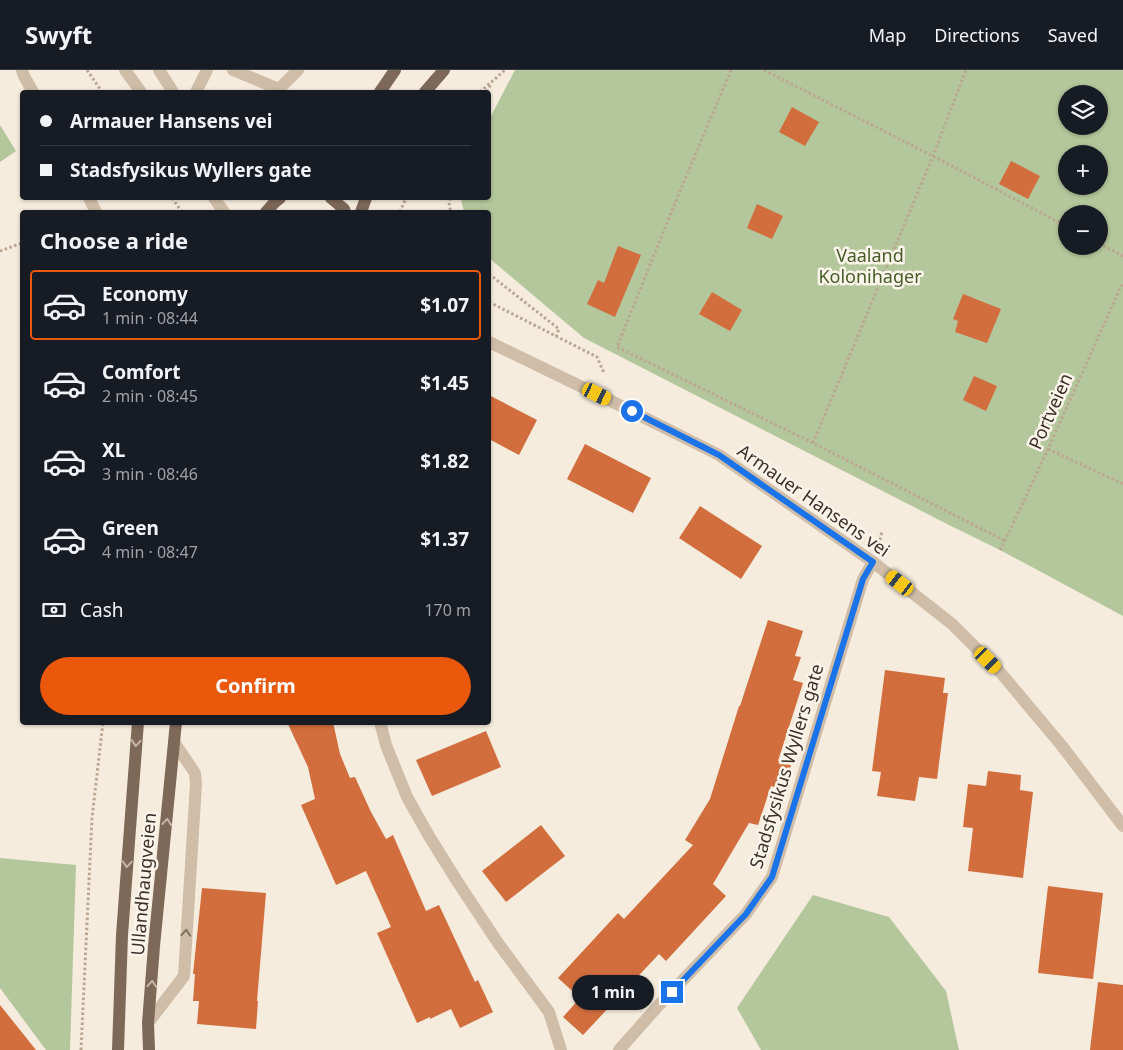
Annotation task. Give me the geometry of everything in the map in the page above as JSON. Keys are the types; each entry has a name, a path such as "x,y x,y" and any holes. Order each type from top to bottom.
{"main road":[{"path":"381,90 395,70"},
{"path":"428,90 444,70"},
{"path":"268,210 277,200"},
{"path":"333,200 344,210"},
{"name":"Ullandhaugveien","path":"118,1050 122,935 138,725"},
{"name":"Ullandhaugveien","path":"149,1050 148,1023 154,946 176,725"}],"street":[{"path":"22,70 32,90"},
{"path":"125,70 140,90"},
{"path":"159,70 172,90"},
{"path":"197,90 207,70"},
{"path":"233,70 279,89 298,70"},
{"name":"Armauer Hansens vei","path":"491,343 719,455 873,562 952,624 1000,672 1062,746 1123,826"},
{"name":"Stadsfysikus Wyllers gate","path":"619,1050 659,1004 746,914 772,877 863,579 873,562"},
{"path":"381,725 386,745 407,797 457,881 498,943 548,1012 561,1050"},
{"path":"148,1023 184,976 196,784 195,773 174,742"}],"path":[{"path":"87,70 101,90"},
{"path":"482,90 504,70"},
{"path":"731,70 617,347 813,443 1005,541"},
{"path":"764,70 1058,222"},
{"path":"813,443 933,156 966,70"},
{"path":"488,90 492,81"},
{"path":"0,251 20,244"},
{"path":"1108,248 1123,256"},
{"path":"491,276 559,329 556,336"},
{"name":"Portveien","path":"1000,550 1123,282"},
{"path":"491,303 598,356"},
{"path":"1048,449 1123,484"},
{"path":"81,1050 92,818 103,725"}],"green space":[{"name":"Vaaland Kolonihager","path":"515,70 1123,70 1123,616 1000,550 584,338 491,260 491,210 464,210 461,200 491,200 491,116"},
{"path":"0,125 16,151 0,162"},
{"path":"0,858 76,865 70,1050 46,1050 0,988"},
{"path":"813,895 889,917 946,991 959,1050 761,1050 737,1008"}],"building":[{"path":"792,107 819,122 805,146 779,132"},
{"path":"1011,161 1040,176 1028,199 999,184"},
{"path":"757,204 783,216 772,239 747,228"},
{"path":"618,246 641,255 615,317 587,304 598,280 604,283"},
{"path":"712,292 742,310 730,331 699,314"},
{"path":"963,294 1001,309 987,343 955,332 958,321 953,319"},
{"path":"974,376 997,386 986,411 963,400"},
{"path":"491,396 537,420 519,455 491,440"},
{"path":"585,444 651,478 633,513 567,479"},
{"path":"700,506 762,546 741,579 679,538"},
{"path":"768,620 803,631 795,656 801,657 793,680 803,683 778,761 791,765 783,790 771,786 758,825 749,823 713,884 726,896 666,961 659,954 583,1035 563,1017 580,998 558,978 618,913 624,919 693,845 685,840 710,799"},
{"path":"885,670 945,678 943,693 948,693 937,779 919,777 915,801 877,796 881,772 872,771"},
{"path":"288,725 334,725 340,754 350,778 355,777 386,839 393,835 426,911 439,905 475,982 478,980 493,1012 460,1028 451,1009 417,1023 377,933 391,927 366,871 336,885 301,805 315,799 308,767"},
{"path":"486,731 501,767 432,796 416,760"},
{"path":"988,771 1021,775 1020,790 1033,792 1023,878 968,871 973,828 963,827 968,784 986,786"},
{"path":"541,825 565,856 506,902 482,871"},
{"path":"1048,886 1103,893 1093,979 1038,973"},
{"path":"202,888 266,893 256,1029 197,1024 199,1001 193,1001 195,974 193,974"},
{"path":"1098,982 1123,985 1123,1050 1090,1050"},
{"path":"0,1005 36,1050 0,1050"}],"route":[{"path":"632,411 719,455 873,562 863,579 772,877 746,914 672,992"}]}
